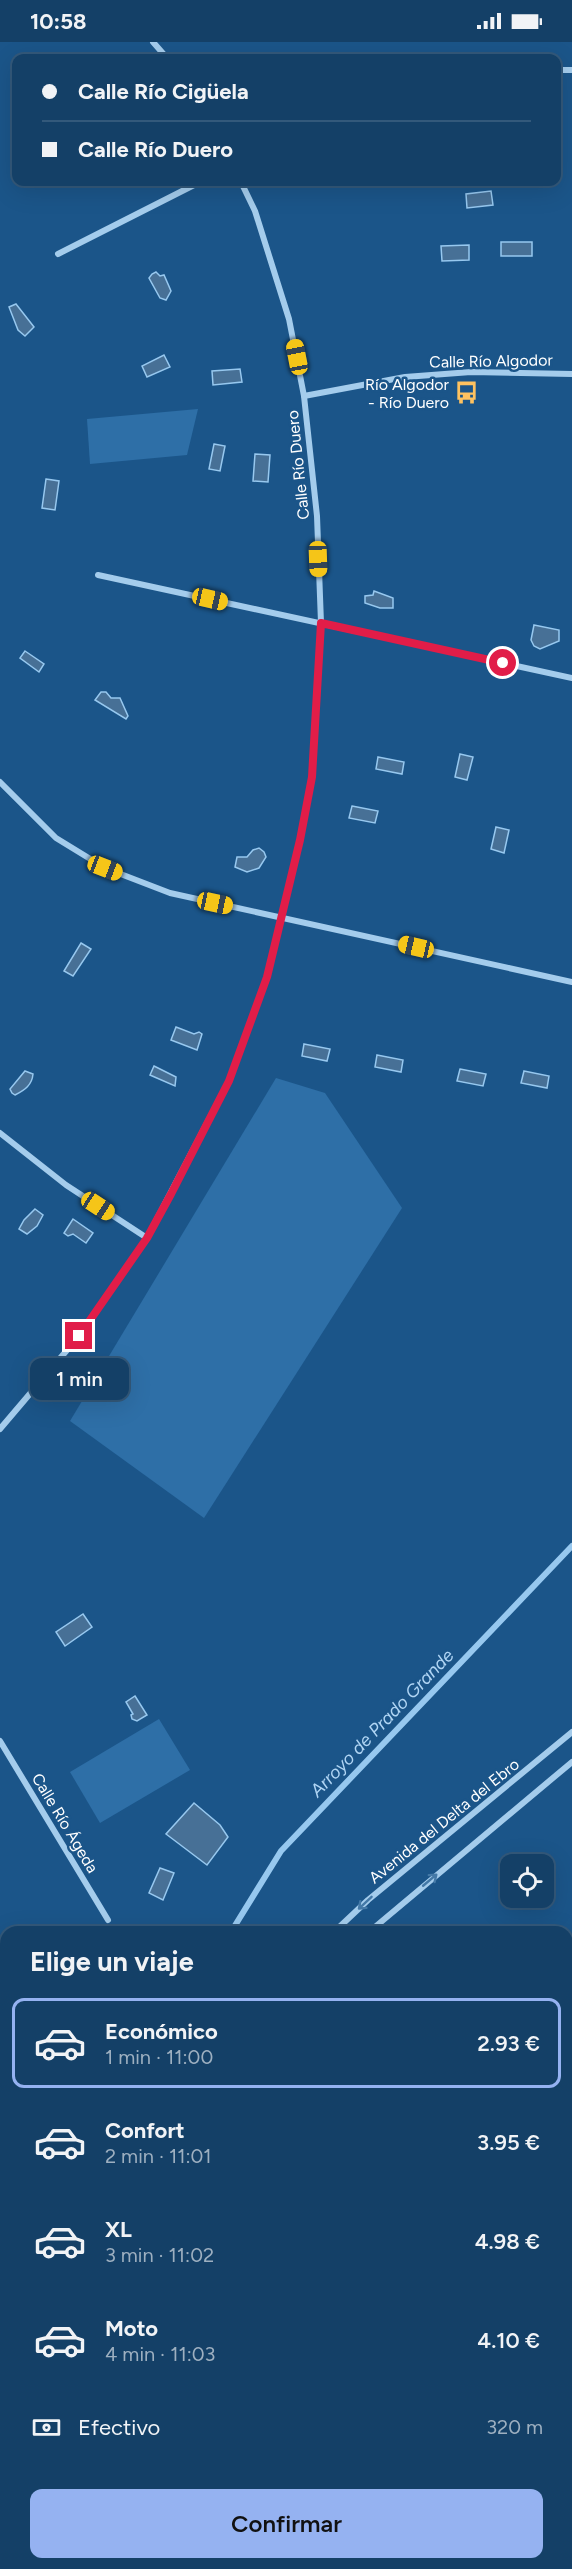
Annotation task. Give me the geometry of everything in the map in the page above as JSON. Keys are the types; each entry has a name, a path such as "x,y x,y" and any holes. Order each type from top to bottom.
{"street":[{"path":"153,42 164,54"},
{"path":"58,254 192,186"},
{"name":"Calle Río Duero","path":"0,1429 79,1336 147,1238 229,1081 267,977 312,777 321,623 317,516 304,396 289,319 255,211 243,186"},
{"name":"Calle Río Algodor","path":"304,396 405,377 471,372 572,374"},
{"path":"98,574 572,678"},
{"path":"0,783 56,838 105,868 170,893 572,982"},
{"path":"0,1133 66,1185 147,1238"},
{"name":"Avenida del Delta del Ebro","path":"340,1926 368,1900 572,1732"},
{"name":"Calle Río Ágeda","path":"0,1741 108,1920"},
{"path":"376,1926 572,1761"}],"shaded area":[{"path":"491,191 493,205 467,208 466,194"},
{"path":"501,242 532,242 532,256 501,256"},
{"path":"469,245 469,260 442,261 441,246"},
{"path":"156,272 160,276 164,275 171,291 166,300 160,298 149,278"},
{"path":"16,304 34,327 25,336 18,330 9,307"},
{"path":"164,355 170,367 147,377 142,366"},
{"path":"240,369 242,382 213,385 212,371"},
{"path":"198,409 187,455 90,464 87,419"},
{"path":"214,444 225,446 220,471 209,469"},
{"path":"255,454 270,455 268,482 253,481"},
{"path":"46,479 59,481 55,510 42,508"},
{"path":"374,591 393,598 393,608 380,608 365,603 365,596 373,595"},
{"path":"534,625 559,630 559,641 540,649 534,646 531,640"},
{"path":"25,651 44,664 39,672 20,658"},
{"path":"101,692 106,692 111,698 120,698 128,716 126,719 95,700"},
{"path":"460,754 473,757 467,780 455,777"},
{"path":"378,757 404,762 402,774 376,769"},
{"path":"352,806 378,811 375,823 349,818"},
{"path":"496,827 509,830 504,853 491,849"},
{"path":"259,848 266,857 259,868 247,872 235,867 237,857 247,857 253,850"},
{"path":"81,943 91,949 73,976 64,971"},
{"path":"176,1027 194,1034 199,1032 202,1034 197,1050 171,1040"},
{"path":"304,1044 330,1049 327,1061 302,1056"},
{"path":"377,1055 403,1060 401,1072 375,1067"},
{"path":"154,1066 176,1077 175,1086 150,1075"},
{"path":"460,1069 486,1074 483,1086 457,1081"},
{"path":"25,1071 33,1074 30,1084 15,1095 10,1089"},
{"path":"524,1071 549,1076 547,1088 521,1083"},
{"path":"276,1078 325,1093 402,1208 204,1518 70,1421"},
{"path":"35,1209 43,1215 37,1226 27,1234 19,1229"},
{"path":"73,1219 93,1233 86,1243 73,1234 68,1236 64,1233"},
{"path":"83,1614 92,1627 65,1646 56,1632"},
{"path":"135,1696 147,1715 137,1721 132,1719 133,1714 126,1702"},
{"path":"159,1719 190,1770 100,1823 70,1772"},
{"path":"194,1803 220,1825 228,1837 207,1865 166,1834"},
{"path":"160,1868 174,1873 163,1900 149,1893"}],"waterway":[{"name":"Arroyo de Prado Grande","path":"235,1926 281,1851 572,1546"}],"place":[{"name":"Río Algodor - Río Duero","path":"467,393"}],"route":[{"path":"79,1336 147,1238 171,1194 229,1081 267,977 300,840 312,777 321,623 503,663"}]}
